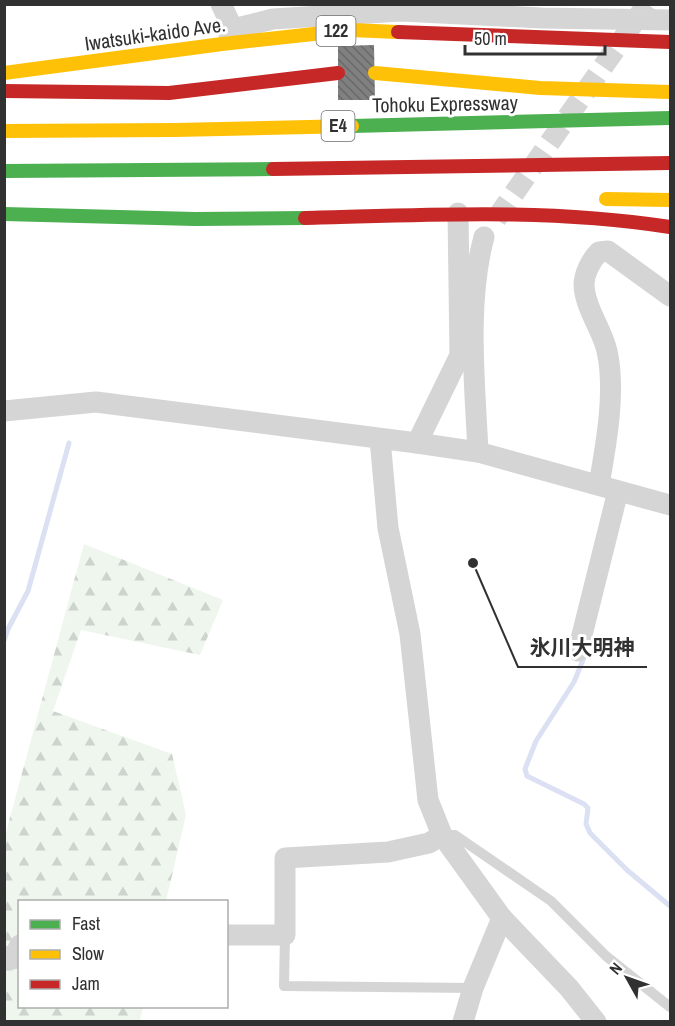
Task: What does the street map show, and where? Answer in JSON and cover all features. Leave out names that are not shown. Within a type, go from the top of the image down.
[{"type":"highway","name":"Iwatsuki-kaido Ave.","points":[[4,73],[228,36],[350,30],[670,42]]},
{"type":"highway","points":[[4,91],[169,93],[338,73]]},
{"type":"highway","points":[[375,73],[540,88],[670,92]]},
{"type":"highway","name":"Tohoku Expressway","points":[[4,132],[670,118]]},
{"type":"highway","name":"E4","points":[[4,171],[176,171],[670,163]]},
{"type":"highway","points":[[594,199],[670,200]]},
{"type":"highway","points":[[524,212],[552,201]]},
{"type":"highway","points":[[4,214],[306,218],[524,212],[623,218],[670,227]]},
{"type":"street","points":[[221,4],[228,36],[273,19],[400,8],[625,12],[670,20]]},
{"type":"street","points":[[417,443],[460,355],[458,213]]},
{"type":"street","points":[[478,452],[474,324],[479,255],[484,237]]},
{"type":"street","points":[[578,651],[608,488],[607,437],[610,392],[607,352],[584,285],[588,267],[599,252],[608,251],[670,296]]},
{"type":"street","points":[[4,411],[96,402],[417,443],[478,452],[670,505]]},
{"type":"street","points":[[380,439],[388,528],[410,634],[428,800],[442,835],[502,918],[569,988],[596,1022]]},
{"type":"street","points":[[228,935],[285,935],[285,858],[388,852],[429,843],[442,835]]},
{"type":"street","points":[[463,1022],[473,988],[502,918]]},
{"type":"street","points":[[4,956],[13,959],[18,949]]},
{"type":"lane","points":[[442,835],[455,835],[551,901],[606,956],[670,1007]]},
{"type":"lane","points":[[285,935],[285,986],[473,988]]},
{"type":"green space","points":[[84,544],[223,600],[200,655],[81,630],[53,711],[172,754],[186,815],[166,900],[18,900],[18,1008],[143,1008],[140,1021],[5,1022],[5,836]]},
{"type":"building","points":[[374,45],[375,100],[338,100],[338,46]]},
{"type":"waterway","points":[[4,641],[28,591],[69,443]]},
{"type":"waterway","points":[[585,655],[574,682],[536,741],[525,769],[527,776],[584,804],[588,808],[586,824],[590,833],[627,870],[670,906]]},
{"type":"tunnel","points":[[496,219],[647,4]]},
{"type":"traffic: fast","points":[[352,126],[670,118]]},
{"type":"traffic: fast","points":[[4,171],[273,169]]},
{"type":"traffic: fast","points":[[4,214],[195,219],[305,218]]},
{"type":"traffic: slow","points":[[4,73],[222,44],[350,30],[398,32]]},
{"type":"traffic: slow","points":[[375,73],[540,88],[670,92]]},
{"type":"traffic: slow","points":[[4,131],[352,126]]},
{"type":"traffic: slow","points":[[606,199],[670,200]]},
{"type":"traffic: jam","points":[[398,32],[670,42]]},
{"type":"traffic: jam","points":[[4,91],[169,93],[338,73]]},
{"type":"traffic: jam","points":[[273,169],[670,163]]},
{"type":"traffic: jam","points":[[305,218],[533,215],[624,221],[670,227]]},
{"type":"place","name":"氷川大明神","points":[[473,563]]}]
